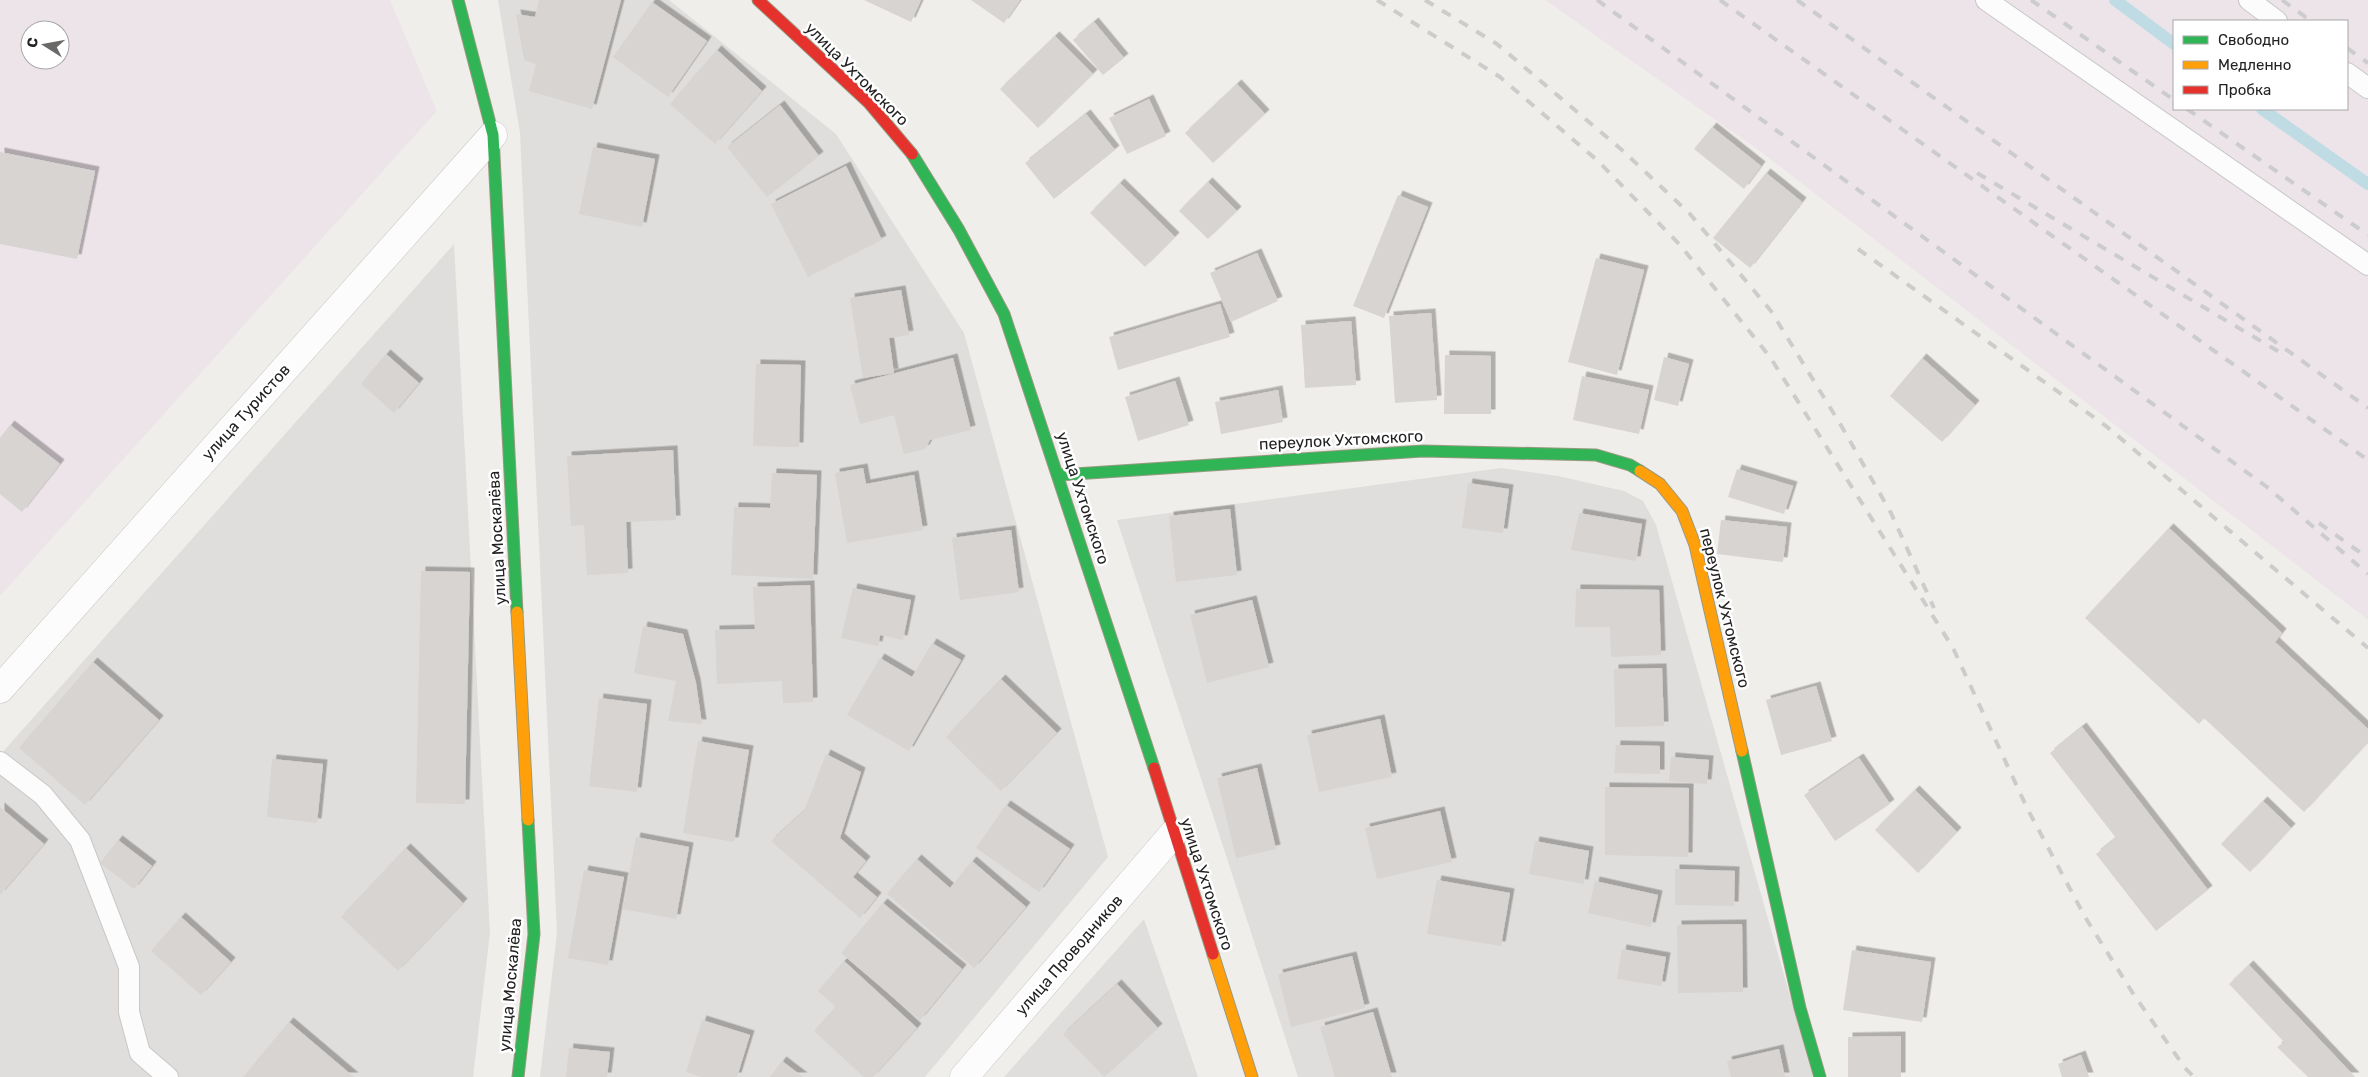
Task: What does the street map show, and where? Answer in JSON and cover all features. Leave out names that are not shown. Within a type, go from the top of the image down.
[{"type":"street","name":"улица Москалёва","points":[[458,0],[493,135],[534,934],[518,1077]]},
{"type":"street","name":"улица Ухтомского","points":[[758,0],[869,103],[918,161],[959,230],[1004,314],[1059,475],[1252,1077]]},
{"type":"street","name":"улица Туристов","points":[[0,689],[493,135]]},
{"type":"street","name":"переулок Ухтомского","points":[[1059,475],[1422,451],[1596,455],[1630,465],[1660,484],[1682,512],[1695,545],[1800,1008],[1820,1077]]},
{"type":"street","name":"улица Проводников","points":[[964,1077],[1174,833]]},
{"type":"lane","points":[[1986,0],[2368,265]]},
{"type":"lane","points":[[2249,0],[2277,20]]},
{"type":"lane","points":[[2348,74],[2368,88]]},
{"type":"lane","points":[[0,762],[43,795],[80,840],[129,967],[129,1012],[140,1053],[168,1077]]},
{"type":"shaded area","points":[[0,0],[390,0],[437,111],[0,596]]},
{"type":"shaded area","points":[[498,0],[669,0],[836,134],[964,333],[1108,857],[925,1077],[540,1077],[557,933],[520,133]]},
{"type":"shaded area","points":[[1545,0],[2368,0],[2368,620],[1761,152]]},
{"type":"shaded area","points":[[454,244],[490,933],[473,1077],[0,1077],[0,755]]},
{"type":"shaded area","points":[[1501,468],[1558,476],[1624,491],[1643,501],[1656,525],[1813,1077],[1298,1077],[1117,520]]},
{"type":"shaded area","points":[[1144,919],[1198,1077],[1004,1077]]},
{"type":"building","points":[[539,0],[621,0],[592,109],[529,91],[536,64],[524,60],[516,14],[535,17]]},
{"type":"building","points":[[864,0],[921,0],[911,22]]},
{"type":"building","points":[[971,0],[1020,0],[1004,23]]},
{"type":"building","points":[[652,2],[707,41],[668,97],[613,57]]},
{"type":"building","points":[[1094,22],[1124,58],[1103,75],[1073,40]]},
{"type":"building","points":[[1055,36],[1093,74],[1038,128],[1000,89]]},
{"type":"building","points":[[717,50],[762,91],[715,144],[670,104]]},
{"type":"building","points":[[1237,84],[1265,114],[1213,163],[1185,133]]},
{"type":"building","points":[[1149,99],[1166,136],[1127,154],[1109,118]]},
{"type":"building","points":[[780,105],[819,156],[767,197],[727,147]]},
{"type":"building","points":[[1086,114],[1115,150],[1054,199],[1025,163]]},
{"type":"building","points":[[1712,127],[1761,166],[1744,189],[1694,149]]},
{"type":"building","points":[[593,147],[655,159],[642,227],[579,214]]},
{"type":"building","points":[[0,152],[95,171],[77,259],[0,244]]},
{"type":"building","points":[[846,166],[882,240],[808,277],[771,204]]},
{"type":"building","points":[[1766,173],[1802,202],[1750,268],[1713,238]]},
{"type":"building","points":[[1208,182],[1237,211],[1208,239],[1179,211]]},
{"type":"building","points":[[1120,183],[1175,237],[1145,267],[1090,213]]},
{"type":"building","points":[[1398,195],[1428,207],[1384,318],[1353,306]]},
{"type":"building","points":[[1257,253],[1278,301],[1231,322],[1210,273]]},
{"type":"building","points":[[1596,258],[1644,270],[1617,375],[1568,362]]},
{"type":"building","points":[[901,290],[909,335],[889,338],[894,373],[863,378],[850,298]]},
{"type":"building","points":[[1220,304],[1230,337],[1118,370],[1109,337]]},
{"type":"building","points":[[1431,313],[1437,400],[1395,403],[1389,316]]},
{"type":"building","points":[[1351,321],[1356,385],[1305,388],[1301,325]]},
{"type":"building","points":[[386,354],[419,383],[394,413],[361,384]]},
{"type":"building","points":[[1445,355],[1491,356],[1491,414],[1444,414]]},
{"type":"building","points":[[1664,357],[1689,364],[1678,406],[1654,400]]},
{"type":"building","points":[[953,358],[971,430],[930,440],[925,449],[904,454],[894,415],[860,424],[850,385]]},
{"type":"building","points":[[1922,358],[1975,405],[1942,442],[1890,396]]},
{"type":"building","points":[[756,364],[801,365],[799,447],[753,446]]},
{"type":"building","points":[[1582,376],[1649,390],[1639,434],[1573,420]]},
{"type":"building","points":[[1175,381],[1189,425],[1138,441],[1125,397]]},
{"type":"building","points":[[1278,390],[1283,422],[1221,434],[1215,402]]},
{"type":"building","points":[[10,425],[60,464],[22,512],[0,494],[0,438]]},
{"type":"building","points":[[673,450],[676,520],[626,522],[628,573],[587,575],[584,525],[571,526],[567,456]]},
{"type":"building","points":[[863,468],[866,484],[914,475],[923,530],[847,543],[835,473]]},
{"type":"building","points":[[1737,469],[1793,486],[1784,514],[1728,497]]},
{"type":"building","points":[[772,473],[817,475],[813,579],[731,575],[734,507],[770,508]]},
{"type":"building","points":[[1468,483],[1509,489],[1503,533],[1462,528]]},
{"type":"building","points":[[1230,509],[1237,575],[1176,582],[1169,516]]},
{"type":"building","points":[[1579,513],[1642,524],[1636,561],[1571,550]]},
{"type":"building","points":[[1721,520],[1787,527],[1783,562],[1717,554]]},
{"type":"building","points":[[2169,528],[2282,633],[2275,642],[2368,729],[2368,742],[2304,812],[2204,718],[2199,724],[2085,618]]},
{"type":"building","points":[[1011,530],[1019,592],[960,600],[952,538]]},
{"type":"building","points":[[421,571],[470,572],[465,804],[416,803]]},
{"type":"building","points":[[810,585],[813,702],[783,703],[782,681],[717,684],[715,630],[755,629],[753,587]]},
{"type":"building","points":[[853,588],[911,600],[903,640],[880,635],[878,646],[841,638]]},
{"type":"building","points":[[1576,589],[1659,590],[1661,655],[1611,657],[1610,627],[1575,627]]},
{"type":"building","points":[[1252,600],[1269,667],[1207,683],[1190,615]]},
{"type":"building","points":[[643,626],[683,634],[696,683],[702,724],[668,721],[676,681],[634,673]]},
{"type":"building","points":[[932,643],[961,660],[909,751],[847,715],[880,658],[912,677]]},
{"type":"building","points":[[93,662],[159,720],[85,805],[19,748]]},
{"type":"building","points":[[1662,668],[1664,726],[1615,727],[1614,669]]},
{"type":"building","points":[[1001,679],[1057,733],[1001,791],[946,737]]},
{"type":"building","points":[[1816,686],[1832,741],[1781,755],[1766,700]]},
{"type":"building","points":[[599,698],[647,704],[637,792],[589,786]]},
{"type":"building","points":[[1380,719],[1392,777],[1319,792],[1307,735]]},
{"type":"building","points":[[2082,727],[2208,890],[2156,931],[2096,854],[2116,838],[2050,753]]},
{"type":"building","points":[[698,741],[749,750],[734,842],[683,833]]},
{"type":"building","points":[[1616,745],[1660,746],[1660,774],[1614,773]]},
{"type":"building","points":[[826,754],[861,772],[840,838],[866,861],[853,877],[877,897],[860,918],[771,841],[804,811]]},
{"type":"building","points":[[1671,757],[1709,760],[1707,784],[1669,781]]},
{"type":"building","points":[[1859,758],[1890,804],[1835,841],[1804,795]]},
{"type":"building","points":[[272,759],[323,764],[317,823],[267,817]]},
{"type":"building","points":[[1257,768],[1276,849],[1236,858],[1217,778]]},
{"type":"building","points":[[1605,787],[1689,788],[1688,857],[1605,855]]},
{"type":"building","points":[[1915,790],[1957,832],[1918,873],[1875,830]]},
{"type":"building","points":[[2263,801],[2291,828],[2250,872],[2221,844]]},
{"type":"building","points":[[1006,805],[1070,849],[1039,892],[976,848]]},
{"type":"building","points":[[0,807],[44,844],[0,895]]},
{"type":"building","points":[[1440,811],[1452,862],[1377,879],[1365,828]]},
{"type":"building","points":[[636,837],[689,847],[676,919],[623,909]]},
{"type":"building","points":[[118,840],[152,866],[134,889],[100,863]]},
{"type":"building","points":[[1535,841],[1589,851],[1584,884],[1529,874]]},
{"type":"building","points":[[406,848],[463,903],[398,971],[341,917]]},
{"type":"building","points":[[917,859],[950,888],[972,861],[1026,907],[974,968],[887,894]]},
{"type":"building","points":[[1675,869],[1735,871],[1734,906],[1675,905]]},
{"type":"building","points":[[584,870],[624,877],[608,965],[568,958]]},
{"type":"building","points":[[1437,880],[1510,893],[1501,946],[1427,934]]},
{"type":"building","points":[[1595,881],[1658,895],[1651,927],[1588,913]]},
{"type":"building","points":[[883,903],[962,969],[920,1020],[841,953]]},
{"type":"building","points":[[181,917],[231,962],[201,995],[151,951]]},
{"type":"building","points":[[1742,924],[1743,992],[1678,993],[1677,925]]},
{"type":"building","points":[[1622,949],[1666,957],[1661,986],[1617,979]]},
{"type":"building","points":[[1852,950],[1931,962],[1922,1022],[1843,1010]]},
{"type":"building","points":[[1352,956],[1365,1008],[1291,1027],[1278,974]]},
{"type":"building","points":[[844,961],[917,1028],[873,1077],[864,1077],[814,1031],[836,1007],[818,991]]},
{"type":"building","points":[[2249,965],[2355,1077],[2308,1077],[2277,1047],[2284,1042],[2229,984]]},
{"type":"building","points":[[1117,984],[1158,1028],[1104,1077],[1063,1034]]},
{"type":"building","points":[[1373,1012],[1392,1077],[1335,1077],[1320,1027]]},
{"type":"building","points":[[702,1020],[750,1035],[737,1077],[702,1077],[686,1072]]},
{"type":"building","points":[[289,1022],[354,1077],[243,1077]]},
{"type":"building","points":[[1901,1036],[1901,1077],[1848,1077],[1848,1037]]},
{"type":"building","points":[[569,1048],[610,1052],[607,1077],[566,1077]]},
{"type":"building","points":[[1779,1049],[1785,1077],[1731,1077],[1727,1061]]},
{"type":"building","points":[[2081,1055],[2089,1077],[2062,1077],[2058,1064]]},
{"type":"building","points":[[782,1061],[803,1077],[770,1077]]},
{"type":"waterway","points":[[2115,0],[2173,43]]},
{"type":"waterway","points":[[2263,110],[2368,184]]},
{"type":"railway","points":[[1377,0],[1500,77],[1598,161],[1680,245],[1770,357],[1953,648],[2027,808],[2085,917],[2134,995],[2185,1068],[2194,1077]]},
{"type":"railway","points":[[1425,0],[1497,44],[1622,150],[1690,214],[1771,311],[1842,427],[1891,513],[1934,608]]},
{"type":"railway","points":[[1597,0],[2267,487],[2368,574]]},
{"type":"railway","points":[[1720,0],[2368,460]]},
{"type":"railway","points":[[1797,0],[2368,408]]},
{"type":"railway","points":[[2031,0],[2173,99]]},
{"type":"railway","points":[[2282,0],[2310,20]]},
{"type":"railway","points":[[2348,49],[2368,63]]},
{"type":"railway","points":[[2188,110],[2368,235]]},
{"type":"railway","points":[[1977,173],[2281,353]]},
{"type":"railway","points":[[1858,249],[2106,426],[2368,648]]},
{"type":"railway","points":[[2319,523],[2368,558]]},
{"type":"traffic: fast","points":[[458,0],[493,135],[517,612]]},
{"type":"traffic: fast","points":[[912,154],[959,230],[1004,314],[1154,768]]},
{"type":"traffic: fast","points":[[1059,475],[1423,451],[1596,455],[1630,465],[1640,471]]},
{"type":"traffic: fast","points":[[1742,751],[1800,1008],[1820,1077]]},
{"type":"traffic: fast","points":[[518,1077],[534,934],[528,820]]},
{"type":"traffic: slow","points":[[1640,471],[1660,484],[1682,511],[1695,545],[1742,751]]},
{"type":"traffic: slow","points":[[517,612],[528,820]]},
{"type":"traffic: slow","points":[[1213,954],[1252,1077]]},
{"type":"traffic: jam","points":[[758,0],[869,103],[912,154]]},
{"type":"traffic: jam","points":[[1154,768],[1213,954]]}]
